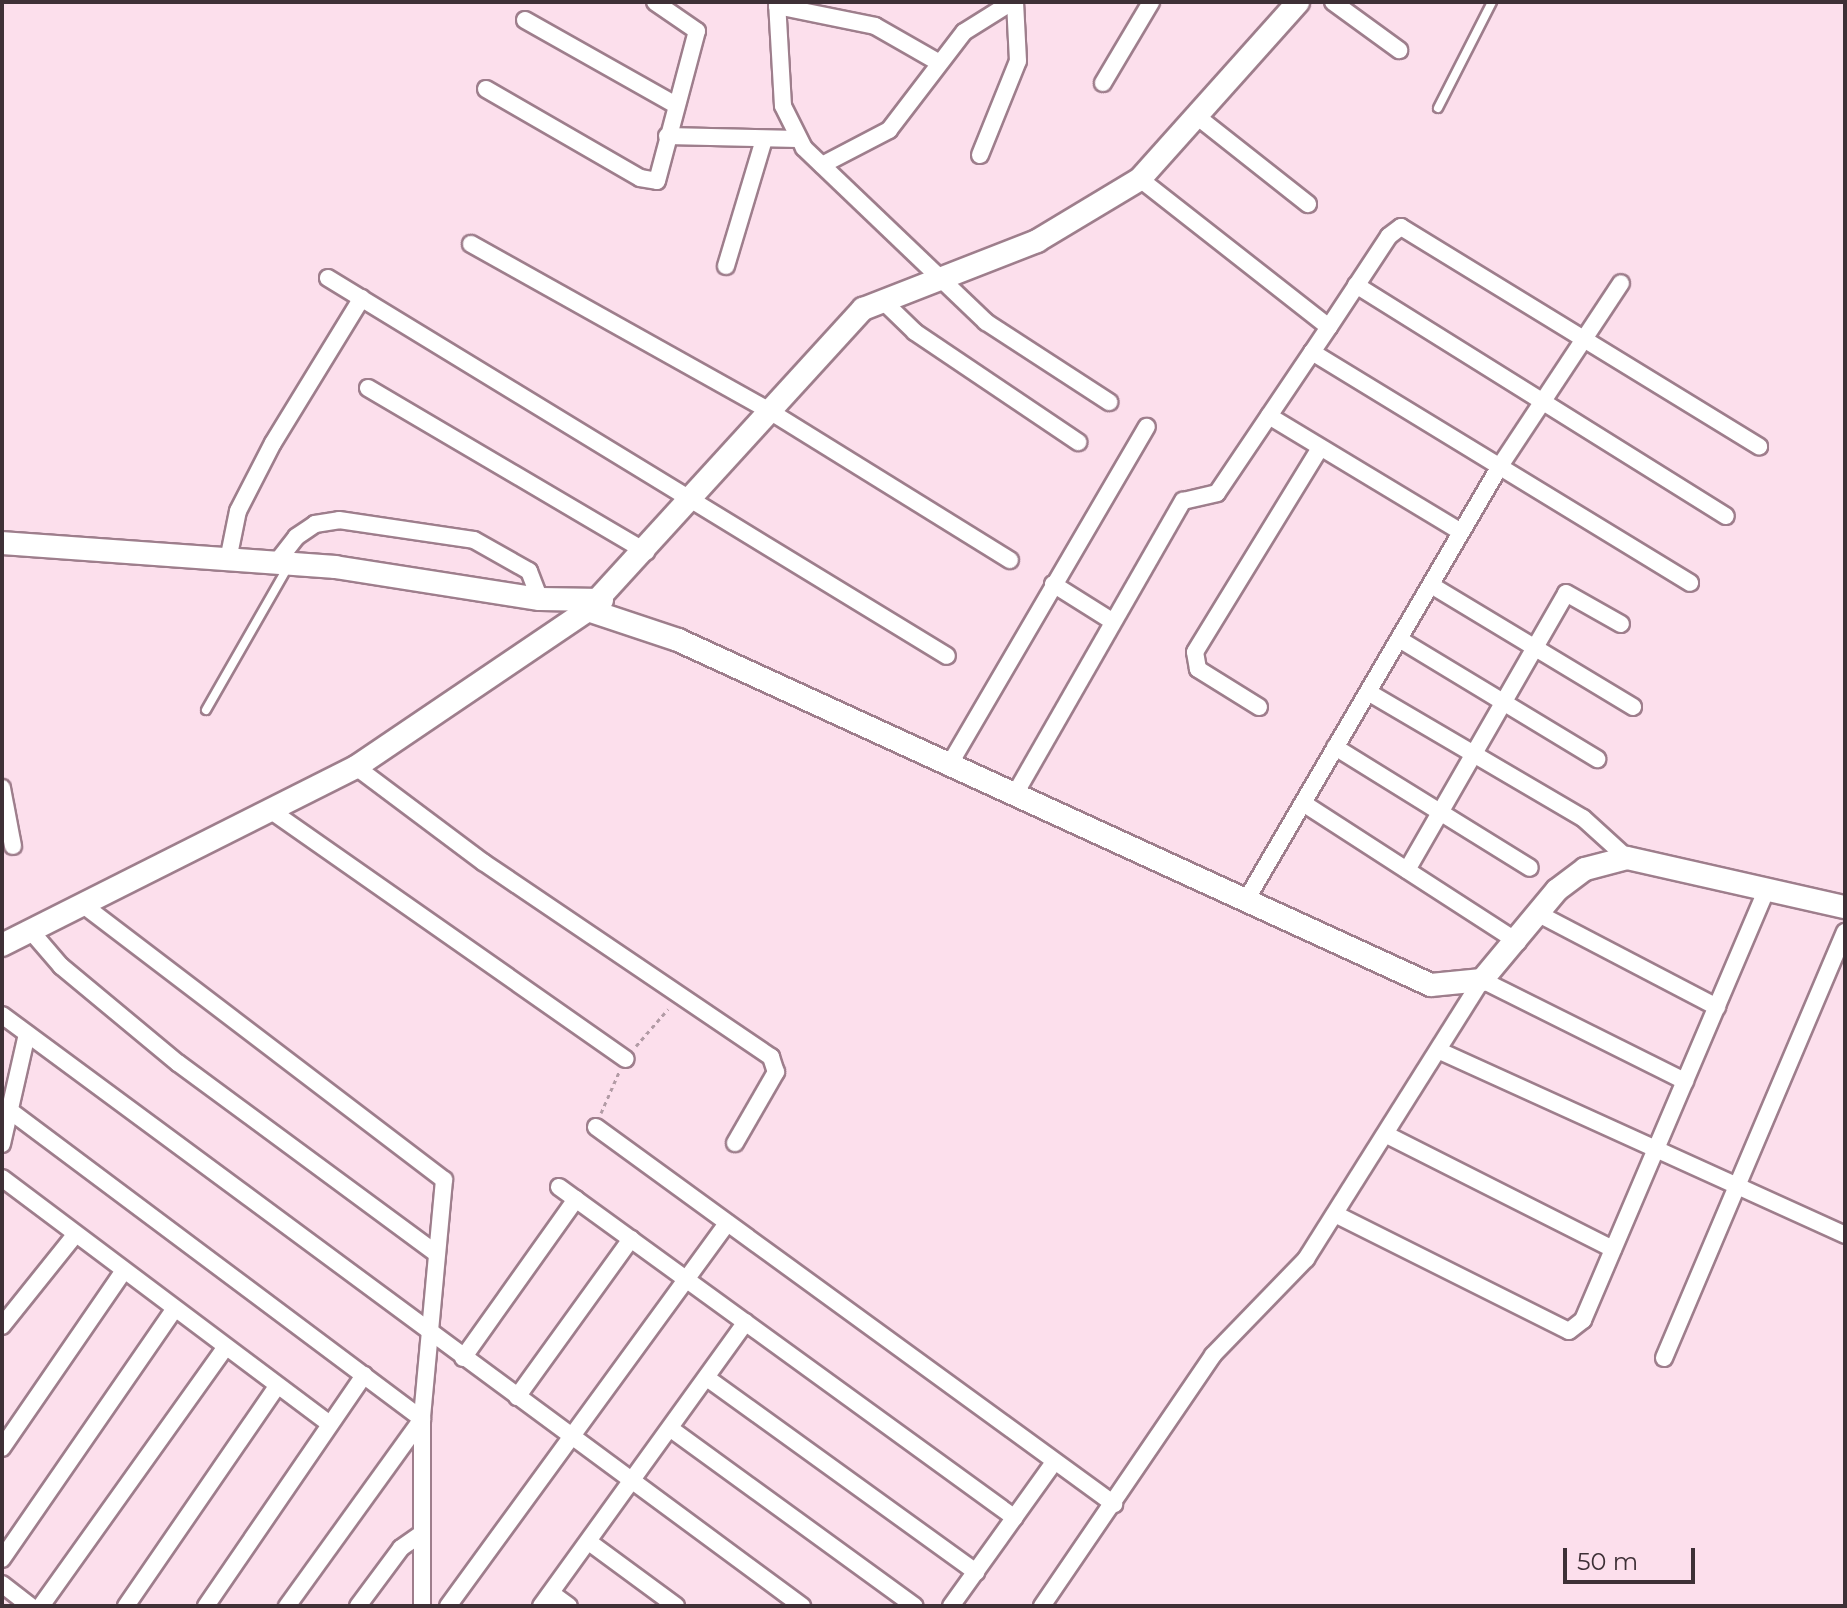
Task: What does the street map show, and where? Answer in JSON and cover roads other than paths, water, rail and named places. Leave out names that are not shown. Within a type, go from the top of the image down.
[{"type":"main road","points":[[2,945],[356,767],[595,605],[863,309],[938,276],[1037,241],[1140,179],[1199,118],[1298,2]]},
{"type":"main road","points":[[2,543],[283,563],[595,605],[678,640],[948,767],[1015,794],[1431,985],[1482,980],[1518,942],[1557,890],[1585,869],[1627,858],[1845,907]]},
{"type":"street","points":[[486,89],[647,181],[660,177],[674,104],[697,31],[655,2]]},
{"type":"street","points":[[822,165],[889,130],[936,61],[964,32],[1014,2],[1018,61],[980,155]]},
{"type":"street","points":[[1103,83],[1151,2]]},
{"type":"street","points":[[1333,2],[1399,50]]},
{"type":"street","points":[[936,61],[875,26],[777,4],[783,106],[798,139],[938,276],[1008,338],[1109,402]]},
{"type":"street","points":[[525,20],[674,104]]},
{"type":"street","points":[[1199,118],[1308,204]]},
{"type":"street","points":[[667,136],[763,143],[798,139]]},
{"type":"street","points":[[726,266],[763,143]]},
{"type":"street","points":[[1140,179],[1329,327]]},
{"type":"street","points":[[1015,794],[1183,501],[1217,493],[1356,285],[1401,227],[1759,446]]},
{"type":"street","points":[[471,244],[771,412],[1010,560]]},
{"type":"street","points":[[328,278],[947,656]]},
{"type":"street","points":[[1245,902],[1500,466],[1621,283]]},
{"type":"street","points":[[1356,285],[1726,516]]},
{"type":"street","points":[[228,560],[238,511],[266,456],[362,298]]},
{"type":"street","points":[[882,300],[915,332],[1078,442]]},
{"type":"street","points":[[1312,352],[1690,583]]},
{"type":"street","points":[[368,388],[646,552]]},
{"type":"street","points":[[1269,416],[1461,532]]},
{"type":"street","points":[[948,767],[1147,427]]},
{"type":"street","points":[[1259,707],[1198,669],[1195,652],[1320,448]]},
{"type":"street","points":[[283,563],[315,524],[339,520],[486,545],[529,571],[540,599]]},
{"type":"street","points":[[1053,584],[1112,621]]},
{"type":"street","points":[[1431,585],[1633,707]]},
{"type":"street","points":[[1407,870],[1476,755],[1566,593],[1621,624]]},
{"type":"street","points":[[1399,639],[1597,759]]},
{"type":"street","points":[[1368,692],[1583,818],[1627,858]]},
{"type":"street","points":[[1335,747],[1530,868]]},
{"type":"street","points":[[356,767],[509,880],[771,1057],[776,1072],[735,1143]]},
{"type":"street","points":[[2,788],[13,846]]},
{"type":"street","points":[[1303,803],[1518,942]]},
{"type":"street","points":[[270,810],[626,1059]]},
{"type":"street","points":[[1337,1215],[1569,1331],[1583,1320],[1767,888]]},
{"type":"street","points":[[82,904],[439,1172],[445,1193],[434,1252],[422,1419],[422,1606]]},
{"type":"street","points":[[1539,914],[1717,1007]]},
{"type":"street","points":[[30,930],[61,966],[178,1063],[434,1252]]},
{"type":"street","points":[[1664,1358],[1845,932]]},
{"type":"street","points":[[1042,1606],[1213,1355],[1285,1286],[1337,1215],[1442,1052],[1482,980],[1685,1081]]},
{"type":"street","points":[[2,1016],[802,1606]]},
{"type":"street","points":[[2,1144],[27,1034]]},
{"type":"street","points":[[1442,1052],[1845,1235]]},
{"type":"street","points":[[9,1110],[422,1419]]},
{"type":"street","points":[[596,1127],[1114,1504]]},
{"type":"street","points":[[1389,1136],[1613,1249]]},
{"type":"street","points":[[2,1178],[123,1272],[330,1424]]},
{"type":"street","points":[[559,1187],[1015,1518]]},
{"type":"street","points":[[463,1358],[576,1199]]},
{"type":"street","points":[[448,1606],[573,1439],[727,1223]]},
{"type":"street","points":[[2,1326],[75,1235]]},
{"type":"street","points":[[517,1397],[631,1239]]},
{"type":"street","points":[[2,1448],[123,1272]]},
{"type":"street","points":[[2,1559],[174,1310]]},
{"type":"street","points":[[569,1606],[546,1599],[746,1322]]},
{"type":"street","points":[[41,1606],[225,1348]]},
{"type":"street","points":[[206,1606],[364,1375]]},
{"type":"street","points":[[707,1378],[976,1572]]},
{"type":"street","points":[[126,1606],[277,1386]]},
{"type":"street","points":[[287,1606],[422,1419]]},
{"type":"street","points":[[671,1429],[915,1606]]},
{"type":"street","points":[[951,1606],[1054,1462]]},
{"type":"street","points":[[358,1606],[401,1548],[421,1534]]},
{"type":"street","points":[[589,1542],[676,1606]]},
{"type":"street","points":[[2,1584],[30,1606]]},
{"type":"lane","points":[[1438,108],[1492,2]]},
{"type":"lane","points":[[206,710],[283,563]]}]
